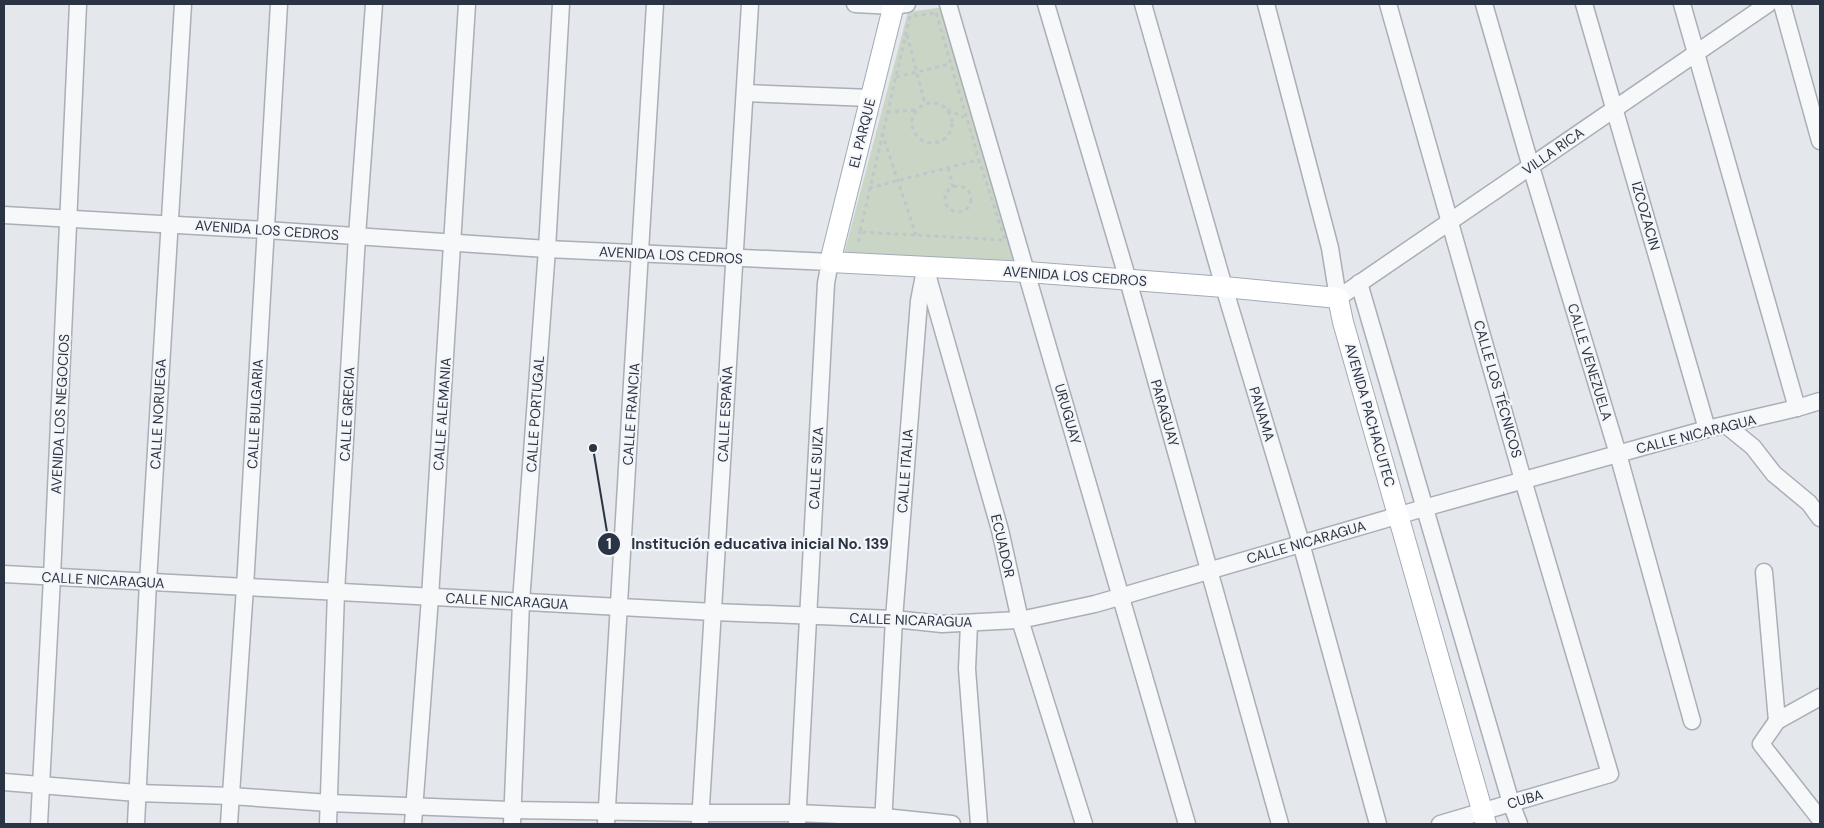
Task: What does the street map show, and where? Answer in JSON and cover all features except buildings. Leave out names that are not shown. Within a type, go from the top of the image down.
[{"type":"main road","name":"EL PARQUE","points":[[830,262],[875,107],[898,4]]},
{"type":"main road","name":"AVENIDA LOS CEDROS","points":[[830,262],[1027,272],[1338,298]]},
{"type":"main road","name":"AVENIDA PACHACUTEC","points":[[1338,298],[1343,322],[1484,818]]},
{"type":"street","name":"AVENIDA LOS NEGOCIOS","points":[[39,824],[78,4]]},
{"type":"street","name":"CALLE NORUEGA","points":[[136,824],[148,582],[184,4]]},
{"type":"street","name":"CALLE BULGARIA","points":[[229,824],[245,587],[279,4]]},
{"type":"street","name":"CALLE GRECIA","points":[[328,824],[336,592],[357,236],[374,4]]},
{"type":"street","name":"CALLE ALEMANIA","points":[[413,824],[430,597],[467,4]]},
{"type":"street","name":"CALLE PORTUGAL","points":[[512,817],[521,602],[547,249],[560,4]]},
{"type":"street","name":"CALLE FRANCIA","points":[[607,818],[618,607],[642,254],[655,4]]},
{"type":"street","name":"CALLE ESPAÑA","points":[[700,819],[750,4]]},
{"type":"street","points":[[855,4],[898,4]]},
{"type":"street","name":"URUGUAY","points":[[948,4],[1187,824]]},
{"type":"street","name":"PARAGUAY","points":[[1046,4],[1128,280],[1280,824]]},
{"type":"street","name":"PANAMA","points":[[1143,4],[1224,287],[1301,543],[1378,824]]},
{"type":"street","name":"AVENIDA PACHACUTEC","points":[[1266,4],[1330,248],[1338,298]]},
{"type":"street","name":"CALLE LOS TÉCNICOS","points":[[1388,4],[1610,774]]},
{"type":"street","name":"CALLE VENEZUELA","points":[[1484,4],[1618,454],[1692,721]]},
{"type":"street","name":"IZCOZACIN","points":[[1584,4],[1707,429]]},
{"type":"street","points":[[1682,4],[1797,408]]},
{"type":"street","name":"VILLA RICA","points":[[1338,298],[1768,4]]},
{"type":"street","points":[[1782,4],[1820,141]]},
{"type":"street","points":[[745,93],[875,107]]},
{"type":"street","name":"AVENIDA LOS CEDROS","points":[[4,215],[547,249],[830,262]]},
{"type":"street","name":"CALLE SUIZA","points":[[797,818],[826,283],[830,262]]},
{"type":"street","name":"CALLE ITALIA","points":[[883,821],[894,619],[919,301],[925,267]]},
{"type":"street","name":"ECUADOR","points":[[925,267],[1000,530],[1020,620],[1084,824]]},
{"type":"street","name":"AVENIDA PACHACUTEC","points":[[1360,284],[1511,804],[1519,824]]},
{"type":"street","name":"CALLE NICARAGUA","points":[[4,574],[714,612],[894,619],[942,624],[1020,620],[1095,604],[1524,480],[1707,429],[1820,401]]},
{"type":"street","points":[[1726,425],[1753,447],[1774,474],[1809,503],[1820,518]]},
{"type":"street","points":[[1764,572],[1777,721]]},
{"type":"street","points":[[969,624],[968,668],[980,824]]},
{"type":"street","points":[[1820,699],[1777,721],[1761,744],[1820,819]]},
{"type":"street","name":"CUBA","points":[[1440,824],[1484,818],[1511,804],[1610,774]]},
{"type":"street","points":[[4,782],[137,793],[231,796],[329,804],[414,806],[512,817],[797,818],[952,824]]},
{"type":"path","points":[[882,132],[860,232],[1005,240],[979,160],[936,13],[910,16],[895,77],[875,107],[916,235]]},
{"type":"path","points":[[906,32],[925,104]]},
{"type":"path","points":[[895,77],[951,64]]},
{"type":"path","points":[[925,104],[936,104],[947,109],[951,116],[950,130],[940,141],[933,143],[925,141],[914,132],[913,117],[916,110],[925,104]]},
{"type":"path","points":[[875,107],[916,110]]},
{"type":"path","points":[[870,188],[979,160]]},
{"type":"path","points":[[948,168],[953,187]]},
{"type":"path","points":[[953,187],[962,187],[970,193],[971,202],[964,210],[954,211],[947,205],[946,195],[953,187]]},
{"type":"green space","points":[[944,7],[1018,266],[844,254],[908,12]]},
{"type":"place","name":"Institución educativa inicial No. 139","points":[[593,448]]}]
